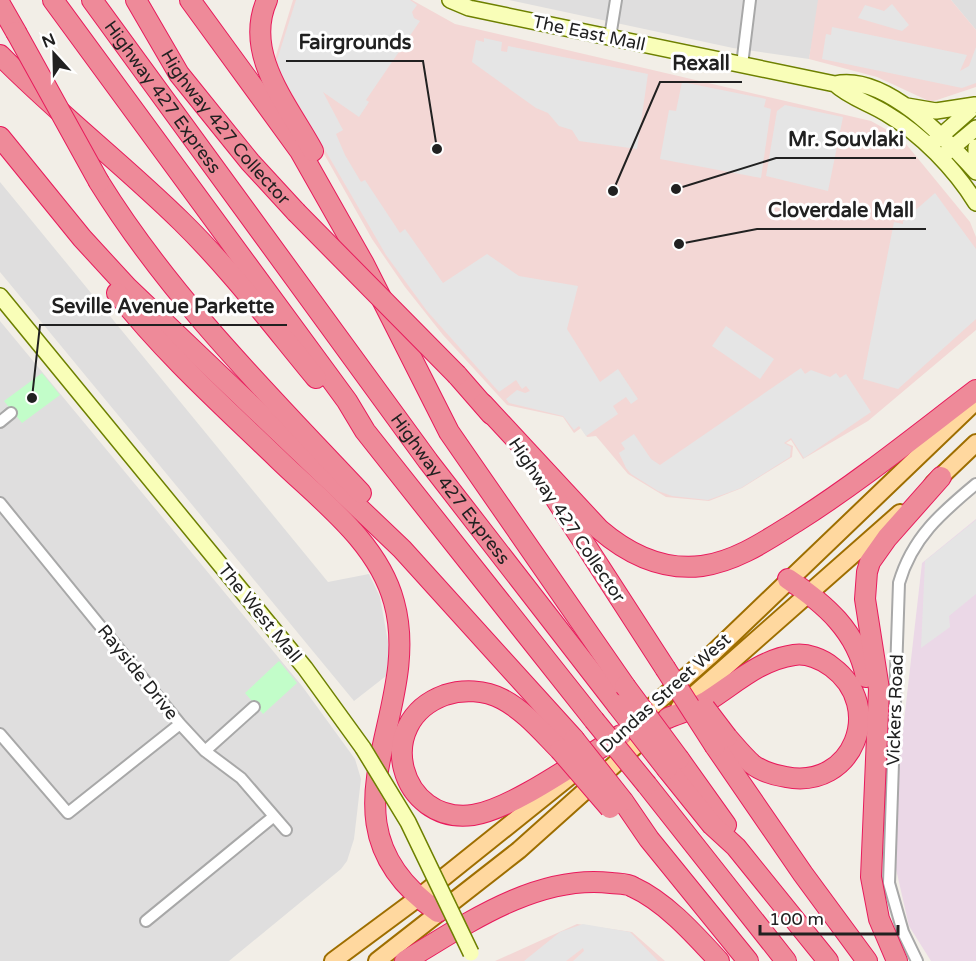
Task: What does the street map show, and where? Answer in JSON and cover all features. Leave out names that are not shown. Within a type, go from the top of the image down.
[{"type":"highway","name":"Highway 427 Express","points":[[53,0],[341,392],[364,431],[786,961]]},
{"type":"highway","name":"Highway 427 Express","points":[[92,0],[428,461],[617,705],[673,764],[712,825],[736,846],[828,961]]},
{"type":"highway","points":[[122,0],[178,74]]},
{"type":"highway","name":"Highway 427 Collector","points":[[136,0],[178,74],[250,162],[296,212],[458,375],[534,465],[646,636],[721,742],[803,874],[867,961]]},
{"type":"highway","points":[[190,0],[300,151],[364,264],[449,432],[626,686],[673,764]]},
{"type":"highway","points":[[267,0],[260,18],[259,32],[268,70],[356,230],[364,264]]},
{"type":"highway","points":[[0,4],[99,182],[141,247],[217,339],[415,551],[535,686],[557,718],[567,745]]},
{"type":"highway","points":[[0,55],[37,93],[182,222],[241,287],[338,405],[364,431]]},
{"type":"highway","points":[[0,137],[82,238],[189,349],[402,549],[557,718]]},
{"type":"highway","points":[[82,238],[100,271],[165,350],[352,532],[376,560],[394,599],[401,636],[395,681],[378,768],[374,821],[391,865],[418,898],[438,912]]},
{"type":"highway","points":[[483,404],[616,544],[638,556],[668,565],[687,567],[714,564],[745,552],[774,536],[866,474],[976,390]]},
{"type":"highway","points":[[897,961],[879,919],[872,877],[879,689],[865,598],[867,572],[870,562],[887,538],[941,477]]},
{"type":"highway","points":[[788,579],[809,593],[840,621],[862,656],[877,729]]},
{"type":"highway","points":[[668,718],[704,703],[764,664],[796,655],[810,656],[827,664],[844,676],[851,685],[860,714],[859,731],[848,755],[828,774],[800,780],[772,775],[721,742]]},
{"type":"highway","points":[[621,735],[509,802],[473,815],[439,811],[418,798],[408,780],[400,755],[403,732],[418,709],[458,691],[479,692],[502,699],[567,745],[617,804],[650,839],[748,961]]},
{"type":"highway","points":[[405,961],[512,901],[553,886],[588,880],[631,885],[656,900],[719,961]]},
{"type":"main road","name":"The East Mall","points":[[456,1],[610,37],[835,84],[851,81],[904,105],[941,136],[976,172]]},
{"type":"main road","name":"The East Mall","points":[[835,84],[846,95],[891,116],[940,159],[976,203]]},
{"type":"main road","points":[[904,105],[936,111],[975,105]]},
{"type":"main road","points":[[928,148],[975,105]]},
{"type":"main road","points":[[940,159],[976,128]]},
{"type":"main road","points":[[976,147],[976,154]]},
{"type":"main road","name":"The West Mall","points":[[0,296],[305,668],[363,748],[408,822],[473,957]]},
{"type":"main road","name":"Dundas Street West","points":[[333,961],[418,898],[621,735],[711,655],[976,401]]},
{"type":"main road","name":"Dundas Street West","points":[[376,961],[519,850],[941,477],[976,443]]},
{"type":"street","points":[[610,37],[616,0]]},
{"type":"street","points":[[742,65],[750,0]]},
{"type":"street","points":[[0,422],[11,413]]},
{"type":"street","name":"Vickers Road","points":[[917,961],[903,932],[889,883],[899,583],[905,564],[924,531],[976,484]]},
{"type":"street","name":"Rayside Drive","points":[[0,503],[180,724],[206,751],[241,778],[286,830]]},
{"type":"street","points":[[206,751],[254,707]]},
{"type":"street","points":[[0,734],[68,813],[180,724]]},
{"type":"street","points":[[146,921],[273,817]]},
{"type":"shaded area","points":[[293,0],[412,0],[455,24],[871,121],[898,136],[906,144],[970,222],[976,237],[976,330],[868,421],[803,459],[791,440],[786,443],[793,446],[792,457],[742,488],[709,501],[666,497],[628,474],[596,436],[587,437],[581,428],[574,433],[563,417],[507,405],[443,335],[405,287],[372,239],[288,90],[275,59]]},
{"type":"shaded area","points":[[296,0],[410,0],[417,5],[412,12],[414,18],[420,21],[366,100],[369,102],[359,117],[323,92],[343,130],[336,134],[345,155],[361,182],[365,180],[400,233],[405,229],[443,283],[487,254],[519,276],[578,286],[567,329],[600,382],[618,369],[638,399],[631,404],[626,397],[613,406],[618,414],[586,436],[579,426],[574,430],[563,416],[509,403],[506,399],[517,390],[525,393],[530,391],[526,386],[522,389],[516,380],[499,392],[427,311],[386,255],[281,74],[277,60]]},
{"type":"shaded area","points":[[509,0],[820,0],[809,59],[733,48]]},
{"type":"shaded area","points":[[818,0],[951,0],[976,30],[976,87],[931,102],[877,77],[809,59]]},
{"type":"shaded area","points":[[951,0],[976,0],[976,30]]},
{"type":"shaded area","points":[[892,4],[909,25],[902,31],[858,18],[865,5],[884,11]]},
{"type":"shaded area","points":[[832,27],[967,55],[960,71],[969,66],[976,47],[976,83],[962,88],[822,59],[826,34],[831,35]]},
{"type":"shaded area","points":[[484,38],[502,42],[501,51],[507,52],[508,46],[648,74],[637,149],[579,141],[572,130],[559,126],[548,113],[536,108],[472,62],[476,40],[484,42]]},
{"type":"shaded area","points":[[682,82],[766,99],[764,107],[771,109],[761,178],[660,159],[669,110],[676,111]]},
{"type":"shaded area","points":[[785,105],[843,117],[828,191],[766,176],[777,111]]},
{"type":"shaded area","points":[[0,182],[328,582],[369,574],[380,597],[390,653],[386,676],[354,701],[0,272]]},
{"type":"shaded area","points":[[935,193],[976,249],[976,319],[898,389],[863,379],[894,222],[903,224],[903,221]]},
{"type":"shaded area","points":[[0,321],[302,686],[355,759],[361,779],[354,839],[347,861],[341,869],[229,961],[0,961]]},
{"type":"shaded area","points":[[726,326],[774,359],[760,379],[712,346]]},
{"type":"shaded area","points":[[801,368],[805,374],[811,370],[830,377],[836,373],[840,378],[846,374],[871,412],[804,458],[791,438],[784,443],[791,447],[790,457],[741,488],[708,500],[672,496],[658,491],[631,474],[626,468],[619,453],[625,449],[621,443],[634,434],[651,459],[660,465]]},
{"type":"shaded area","points":[[976,519],[976,961],[931,961],[909,926],[896,869],[898,774],[922,563]]},
{"type":"shaded area","points":[[976,520],[976,594],[949,616],[950,627],[921,648],[925,561]]},
{"type":"shaded area","points":[[577,924],[632,932],[665,961],[495,961]]},
{"type":"shaded area","points":[[583,924],[630,932],[658,961],[573,961],[584,951],[583,948],[566,961],[524,961],[560,932]]},
{"type":"green space","points":[[42,373],[60,395],[22,423],[4,401]]},
{"type":"green space","points":[[279,661],[297,683],[263,714],[245,693]]},
{"type":"place","name":"Fairgrounds","points":[[437,149]]},
{"type":"place","name":"Mr. Souvlaki","points":[[676,189]]},
{"type":"place","name":"Rexall","points":[[613,191]]},
{"type":"place","name":"Cloverdale Mall","points":[[679,244]]},
{"type":"place","name":"Seville Avenue Parkette","points":[[32,398]]}]
